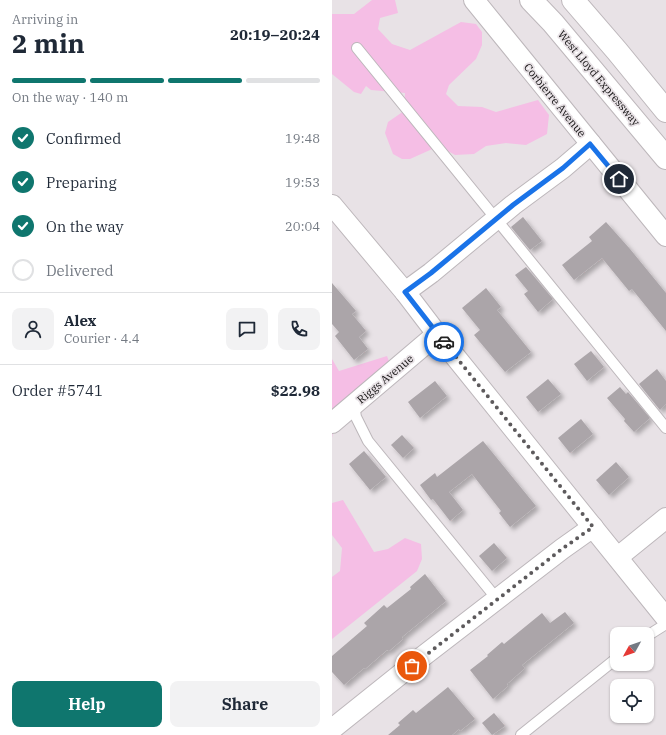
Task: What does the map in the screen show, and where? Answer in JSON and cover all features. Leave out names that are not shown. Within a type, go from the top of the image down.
[{"type":"highway","name":"West Lloyd Expressway","points":[[531,0],[553,23],[666,158]]},
{"type":"highway","points":[[573,0],[666,111]]},
{"type":"street","name":"Corbierre Avenue","points":[[474,0],[666,236]]},
{"type":"street","points":[[405,292],[431,273],[513,205],[563,168],[590,144]]},
{"type":"street","points":[[332,205],[405,292],[437,334],[666,618]]},
{"type":"street","name":"Riggs Avenue","points":[[332,423],[437,334]]},
{"type":"street","points":[[618,557],[666,518]]},
{"type":"street","points":[[332,729],[422,657],[593,527]]},
{"type":"lane","points":[[357,48],[666,428]]},
{"type":"lane","points":[[354,405],[356,417],[368,441],[497,599]]},
{"type":"lane","points":[[654,632],[666,624]]},
{"type":"lane","points":[[521,735],[610,664]]},
{"type":"shaded area","points":[[372,0],[395,0],[398,13],[380,18],[378,29],[392,44],[410,50],[461,22],[476,24],[482,32],[482,45],[476,59],[449,85],[446,94],[458,106],[482,107],[496,112],[538,100],[549,115],[547,134],[526,145],[506,143],[486,146],[474,154],[455,155],[439,146],[410,159],[402,159],[393,154],[385,133],[388,122],[404,111],[405,93],[371,90],[366,86],[361,94],[354,92],[332,74],[332,14],[354,14]]},
{"type":"shaded area","points":[[387,356],[391,367],[338,404],[332,438],[332,359],[339,371]]},
{"type":"shaded area","points":[[343,500],[374,552],[388,549],[405,538],[421,544],[422,559],[417,571],[332,639],[332,577],[340,571],[342,548],[332,535],[332,503]]},
{"type":"building","points":[[523,217],[542,241],[530,250],[511,227]]},
{"type":"building","points":[[606,222],[666,293],[666,331],[632,289],[629,291],[602,258],[574,280],[562,265],[592,241],[589,237]]},
{"type":"building","points":[[526,267],[553,299],[538,312],[524,294],[528,291],[515,275]]},
{"type":"building","points":[[332,283],[356,311],[352,314],[366,331],[359,337],[368,349],[354,360],[335,336],[339,332],[332,324]]},
{"type":"building","points":[[486,288],[501,307],[497,310],[531,352],[505,372],[474,335],[480,330],[462,308]]},
{"type":"building","points":[[591,351],[604,367],[587,381],[574,364]]},
{"type":"building","points":[[657,369],[666,381],[666,404],[660,410],[639,384]]},
{"type":"building","points":[[548,379],[561,394],[538,412],[526,397]]},
{"type":"building","points":[[435,381],[447,396],[420,418],[408,402]]},
{"type":"building","points":[[620,387],[626,394],[628,392],[650,418],[634,432],[607,398]]},
{"type":"building","points":[[581,419],[593,434],[570,453],[558,438]]},
{"type":"building","points":[[402,435],[414,448],[403,458],[391,445]]},
{"type":"building","points":[[483,441],[536,506],[510,527],[499,513],[501,511],[472,474],[449,492],[463,510],[450,521],[420,485],[435,473],[437,477]]},
{"type":"building","points":[[364,451],[386,477],[370,490],[349,464]]},
{"type":"building","points":[[616,462],[629,477],[609,495],[596,480]]},
{"type":"building","points":[[494,543],[507,558],[492,571],[479,556]]},
{"type":"building","points":[[425,574],[446,601],[402,637],[403,639],[389,651],[387,650],[344,685],[332,672],[332,656],[367,626],[364,623],[384,605],[387,608],[411,589],[410,587]]},
{"type":"building","points":[[565,612],[574,623],[522,665],[525,668],[493,699],[470,670],[488,656],[487,655],[502,642],[504,644],[542,613],[550,623]]},
{"type":"building","points":[[448,687],[475,719],[460,731],[459,729],[452,735],[388,735],[400,725],[398,723],[413,710],[416,713]]},
{"type":"building","points":[[494,713],[505,726],[492,735],[482,723]]},
{"type":"way so far","points":[[412,666],[562,549],[593,527],[444,342]]},
{"type":"route","points":[[444,342],[405,292],[431,273],[513,205],[563,168],[590,144],[619,179]]}]
